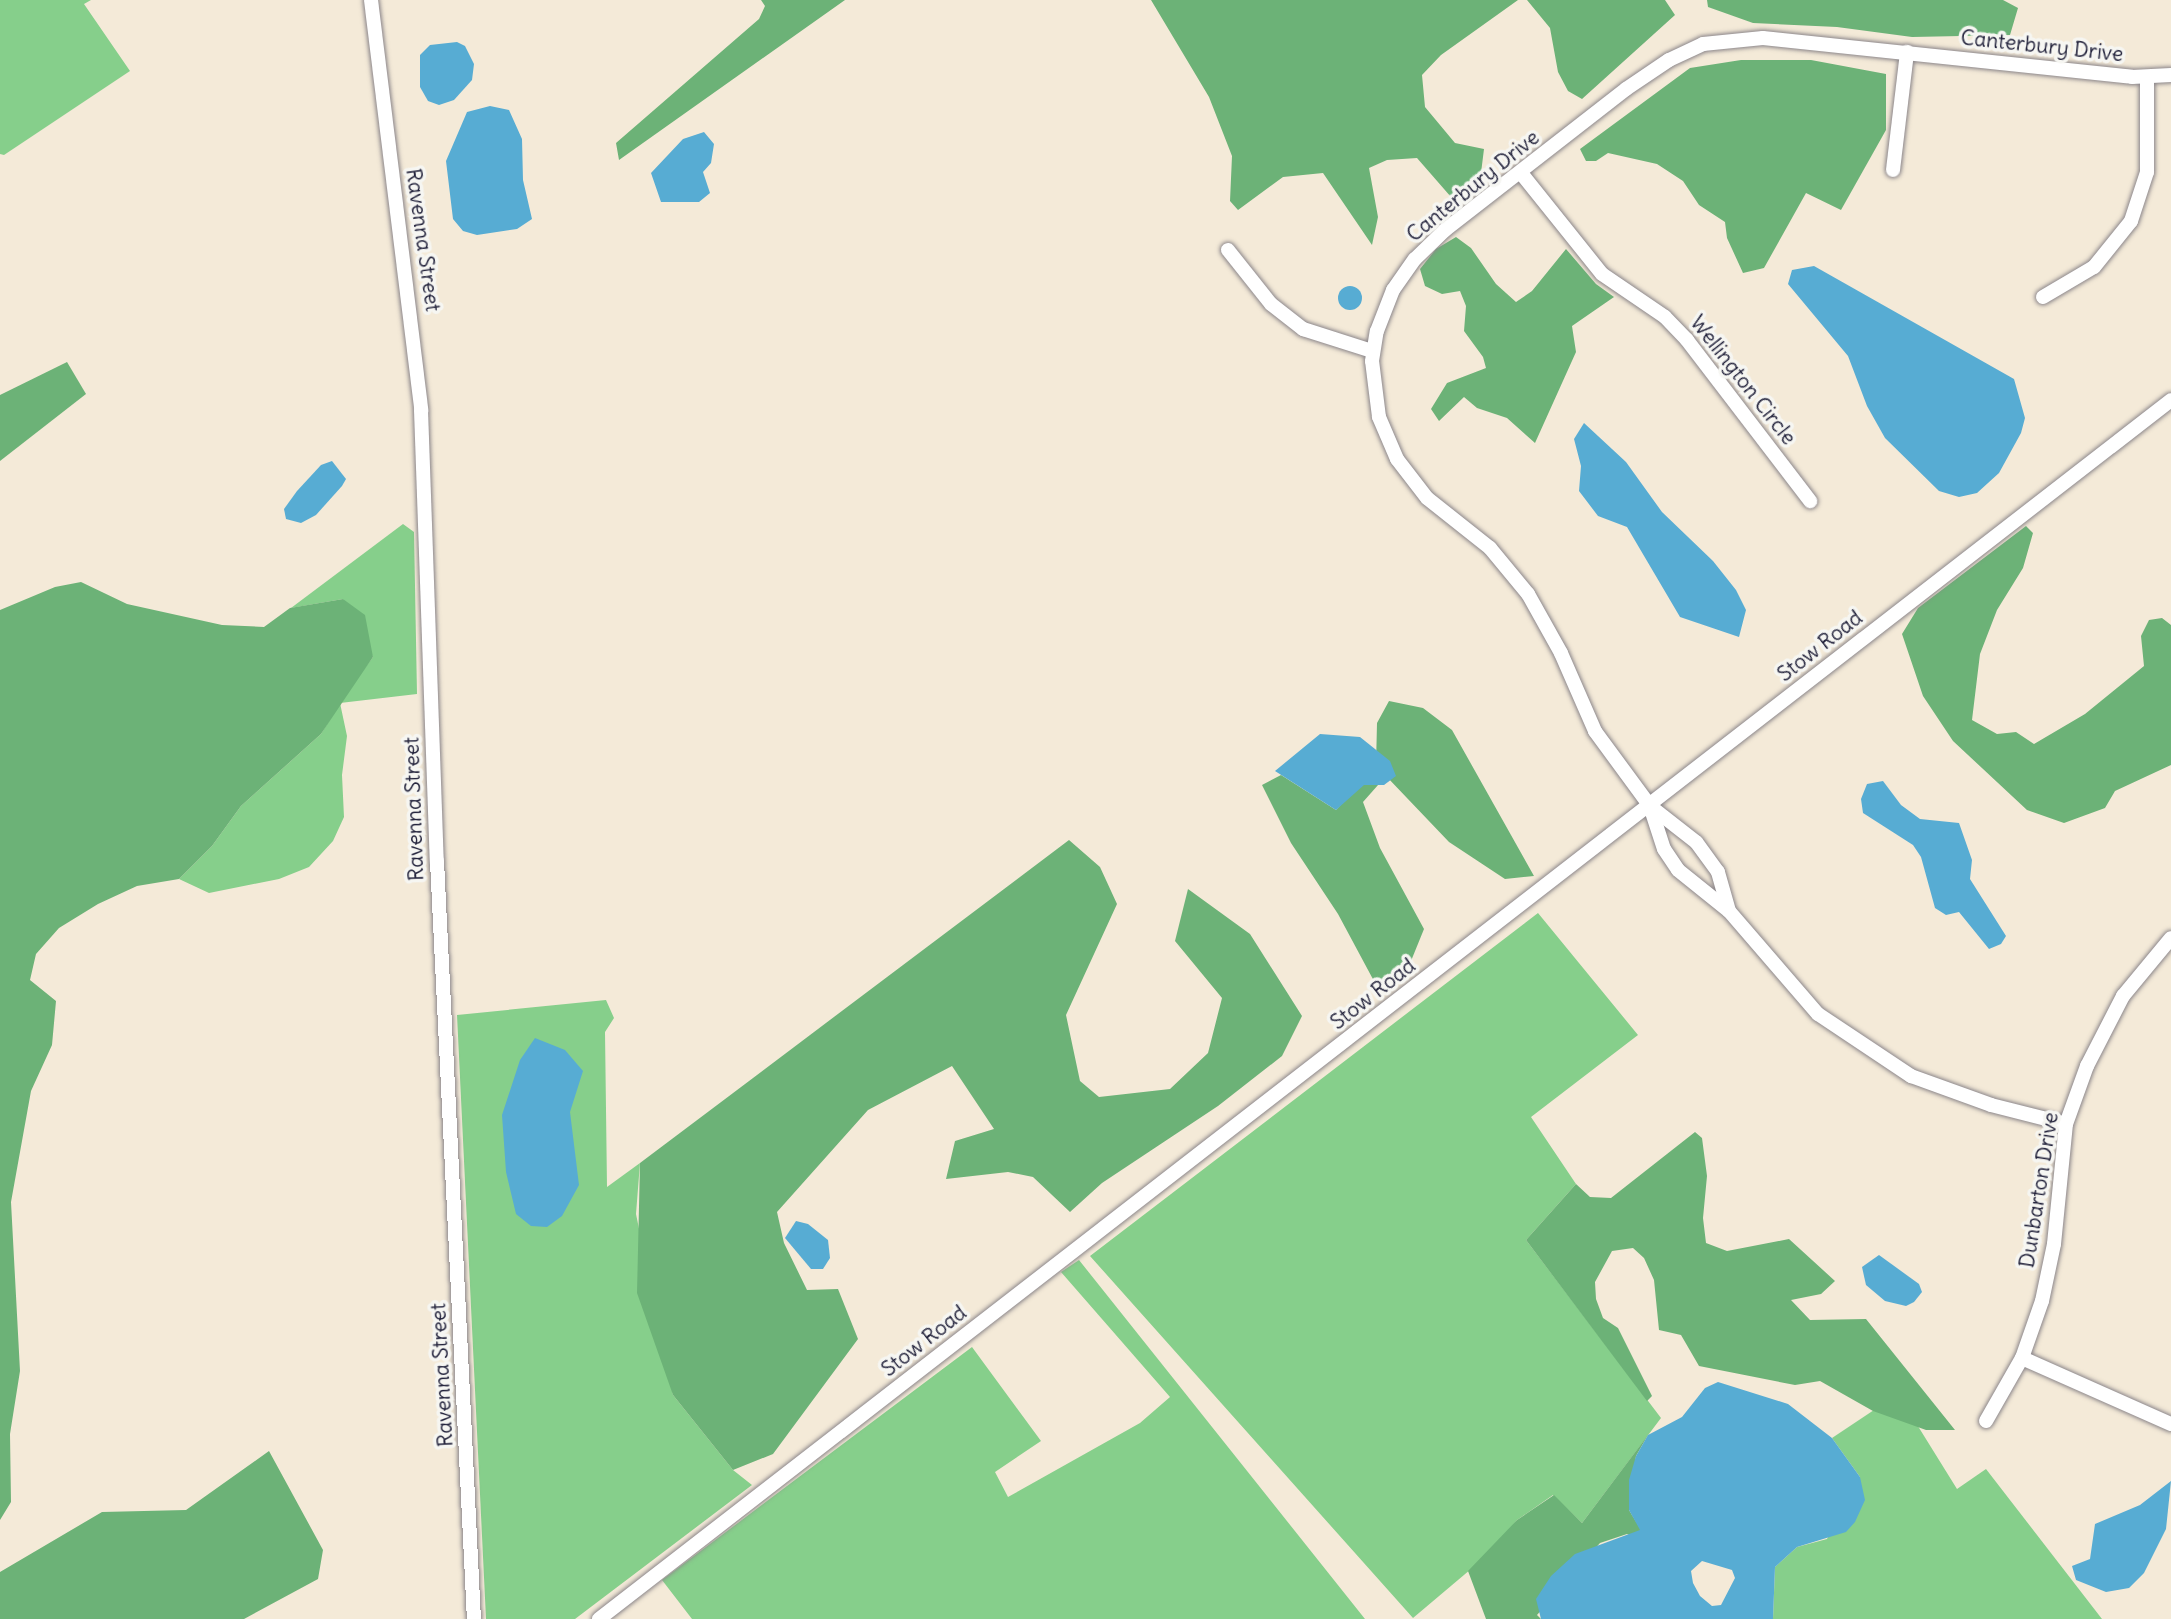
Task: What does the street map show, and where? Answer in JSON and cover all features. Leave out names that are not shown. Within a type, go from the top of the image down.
[{"type":"street","name":"Ravenna Street","points":[[371,0],[421,410],[437,861],[474,1619]]},
{"type":"street","name":"Canterbury Drive","points":[[1729,911],[1718,872],[1696,842],[1650,806],[1595,731],[1561,653],[1528,594],[1490,548],[1427,498],[1400,466],[1379,417],[1372,351],[1393,290],[1415,259],[1445,230],[1626,89],[1669,60],[1703,44],[1748,37],[2147,78],[2171,75]]},
{"type":"street","points":[[1893,170],[1907,52]]},
{"type":"street","points":[[2043,297],[2094,267],[2131,221],[2147,172],[2147,78]]},
{"type":"street","name":"Wellington Circle","points":[[1521,173],[1602,274],[1665,317],[1688,340],[1810,500]]},
{"type":"street","points":[[1228,250],[1271,304],[1303,329],[1372,351]]},
{"type":"street","name":"Stow Road","points":[[599,1619],[2171,400]]},
{"type":"street","name":"Canterbury Drive","points":[[1650,806],[1664,849],[1678,870],[1729,911],[1794,992],[1856,1043],[1945,1091],[2066,1124]]},
{"type":"street","name":"Dunbarton Drive","points":[[1986,1421],[2022,1357],[2054,1244],[2066,1124],[2106,1023],[2171,938]]},
{"type":"street","points":[[2022,1357],[2171,1424]]},
{"type":"green space","points":[[0,0],[91,0],[84,4],[130,71],[4,155],[0,154]]},
{"type":"green space","points":[[761,0],[845,0],[619,160],[616,143],[759,19],[765,6]]},
{"type":"green space","points":[[1151,0],[1518,0],[1441,55],[1422,75],[1425,107],[1455,143],[1484,149],[1480,181],[1451,197],[1417,158],[1387,160],[1369,168],[1378,217],[1372,245],[1323,173],[1283,177],[1238,210],[1230,201],[1232,156],[1209,97]]},
{"type":"green space","points":[[1527,0],[1665,0],[1675,15],[1582,99],[1568,91],[1558,72],[1550,28]]},
{"type":"green space","points":[[1707,0],[2003,0],[2018,8],[2010,35],[1912,37],[1837,27],[1753,23],[1708,7]]},
{"type":"green space","points":[[1741,60],[1811,60],[1886,74],[1886,130],[1841,210],[1806,193],[1764,268],[1743,273],[1727,238],[1725,222],[1699,205],[1683,181],[1657,164],[1608,153],[1596,161],[1586,161],[1580,149],[1690,68]]},
{"type":"green space","points":[[1456,237],[1471,248],[1496,284],[1516,302],[1532,291],[1566,249],[1596,284],[1614,297],[1572,326],[1576,352],[1535,443],[1507,418],[1477,408],[1464,397],[1439,421],[1431,409],[1447,383],[1486,368],[1483,357],[1464,331],[1466,306],[1460,291],[1442,294],[1425,286],[1420,269],[1436,249]]},
{"type":"green space","points":[[67,362],[86,394],[0,461],[0,395]]},
{"type":"green space","points":[[403,524],[414,532],[417,694],[340,703],[373,657],[343,599],[291,608]]},
{"type":"green space","points":[[2026,526],[2033,533],[2023,568],[1997,610],[1980,654],[1972,720],[1997,734],[2016,732],[2034,744],[2085,714],[2144,666],[2141,636],[2149,620],[2162,618],[2171,625],[2171,765],[2115,791],[2105,808],[2064,823],[2027,810],[1953,741],[1923,696],[1902,634],[1918,608]]},
{"type":"green space","points":[[81,582],[127,604],[222,625],[264,627],[290,608],[343,599],[365,615],[373,657],[321,734],[241,806],[212,846],[179,879],[137,886],[98,904],[59,928],[36,954],[30,980],[56,1001],[52,1045],[31,1091],[11,1202],[20,1371],[10,1434],[11,1502],[0,1520],[0,610],[55,587]]},
{"type":"green space","points":[[1389,701],[1423,708],[1452,730],[1534,876],[1505,879],[1449,842],[1386,776],[1363,802],[1380,848],[1424,929],[1411,961],[1397,976],[1375,983],[1338,914],[1291,843],[1262,785],[1281,775],[1336,810],[1376,766],[1377,723]]},
{"type":"green space","points":[[340,703],[347,736],[342,775],[344,817],[333,841],[309,867],[279,879],[209,893],[179,879],[212,846],[241,806],[321,734]]},
{"type":"green space","points":[[1069,840],[1100,867],[1117,904],[1066,1015],[1080,1081],[1099,1097],[1170,1089],[1208,1053],[1222,998],[1175,941],[1188,889],[1250,934],[1302,1016],[1282,1056],[1218,1106],[1102,1183],[1070,1212],[1033,1177],[1008,1172],[946,1179],[955,1141],[994,1129],[952,1066],[868,1110],[777,1212],[784,1243],[807,1290],[838,1289],[858,1339],[773,1454],[733,1470],[673,1395],[637,1293],[640,1163]]},
{"type":"green space","points":[[1538,913],[1638,1035],[1531,1117],[1576,1184],[1526,1240],[1661,1418],[1582,1523],[1553,1495],[1517,1520],[1490,1553],[1413,1618],[1090,1256]]},
{"type":"green space","points":[[606,1000],[614,1018],[605,1032],[607,1187],[640,1163],[636,1214],[673,1395],[733,1470],[752,1485],[575,1619],[486,1619],[457,1015]]},
{"type":"green space","points":[[1695,1132],[1702,1138],[1707,1176],[1703,1218],[1706,1243],[1727,1251],[1789,1239],[1835,1281],[1821,1294],[1791,1300],[1810,1320],[1866,1319],[1955,1430],[1926,1430],[1873,1411],[1820,1381],[1795,1385],[1699,1366],[1681,1335],[1659,1330],[1654,1280],[1644,1258],[1633,1248],[1612,1251],[1595,1282],[1596,1299],[1603,1318],[1618,1328],[1652,1396],[1647,1401],[1526,1240],[1576,1184],[1590,1197],[1611,1198]]},
{"type":"green space","points":[[1079,1260],[1365,1619],[692,1619],[662,1580],[972,1347],[1041,1441],[995,1472],[1008,1497],[1140,1423],[1170,1397],[1061,1272]]},
{"type":"green space","points":[[1898,1394],[1957,1489],[1986,1469],[2102,1619],[1773,1619],[1775,1567],[1797,1547],[1827,1539],[1860,1477],[1832,1438]]},
{"type":"green space","points":[[1648,1435],[1636,1456],[1629,1510],[1641,1530],[1634,1537],[1627,1534],[1600,1543],[1537,1615],[1541,1619],[1486,1619],[1468,1571],[1517,1520],[1554,1495],[1582,1523]]},
{"type":"green space","points":[[269,1451],[323,1550],[318,1579],[244,1619],[0,1619],[0,1572],[102,1512],[186,1510]]},
{"type":"water","points":[[457,42],[465,46],[474,64],[472,80],[454,100],[439,105],[428,101],[420,87],[420,55],[430,45]]},
{"type":"water","points":[[490,106],[509,110],[522,139],[523,180],[532,219],[517,229],[477,235],[463,231],[453,219],[446,161],[467,112]]},
{"type":"water","points":[[704,132],[714,144],[711,163],[703,172],[710,193],[699,202],[661,202],[651,173],[683,139]]},
{"type":"water","points":[[1814,266],[2014,379],[2025,418],[2021,433],[1999,473],[1977,493],[1959,497],[1939,491],[1885,438],[1867,406],[1848,356],[1788,284],[1792,270]]},
{"type":"water","points":[[1350,286],[1361,293],[1362,298],[1355,309],[1350,310],[1339,303],[1338,298],[1345,287]]},
{"type":"water","points":[[1584,423],[1626,462],[1662,512],[1713,561],[1736,590],[1746,610],[1739,637],[1680,617],[1627,527],[1598,516],[1579,491],[1581,466],[1574,439]]},
{"type":"water","points":[[332,461],[346,479],[342,486],[316,515],[301,523],[286,519],[284,509],[297,491],[321,465]]},
{"type":"water","points":[[1320,734],[1360,737],[1390,761],[1396,776],[1384,785],[1364,785],[1336,810],[1275,771]]},
{"type":"water","points":[[1883,781],[1901,805],[1920,819],[1959,823],[1972,860],[1970,879],[2006,936],[2001,944],[1989,949],[1959,912],[1946,915],[1935,908],[1921,857],[1913,845],[1863,813],[1861,799],[1867,784]]},
{"type":"water","points":[[535,1038],[565,1050],[583,1071],[570,1112],[579,1185],[562,1216],[547,1227],[531,1226],[516,1214],[506,1172],[502,1115],[520,1060]]},
{"type":"water","points":[[796,1221],[808,1224],[828,1240],[830,1258],[823,1269],[811,1269],[785,1238]]},
{"type":"water","points":[[1879,1255],[1919,1284],[1922,1292],[1914,1302],[1906,1306],[1885,1301],[1866,1285],[1862,1267]]},
{"type":"water","points":[[1718,1382],[1788,1404],[1832,1438],[1860,1477],[1865,1500],[1855,1522],[1846,1532],[1797,1547],[1775,1567],[1773,1619],[1541,1619],[1536,1599],[1551,1576],[1575,1554],[1640,1530],[1629,1510],[1629,1480],[1636,1456],[1648,1435],[1682,1417],[1705,1388]],"holes":[[[1702,1561],[1732,1570],[1735,1578],[1721,1605],[1712,1606],[1700,1596],[1693,1583],[1691,1571]]]},
{"type":"water","points":[[2171,1481],[2166,1529],[2144,1573],[2129,1588],[2106,1592],[2076,1580],[2072,1566],[2090,1559],[2095,1524],[2140,1505]]}]
